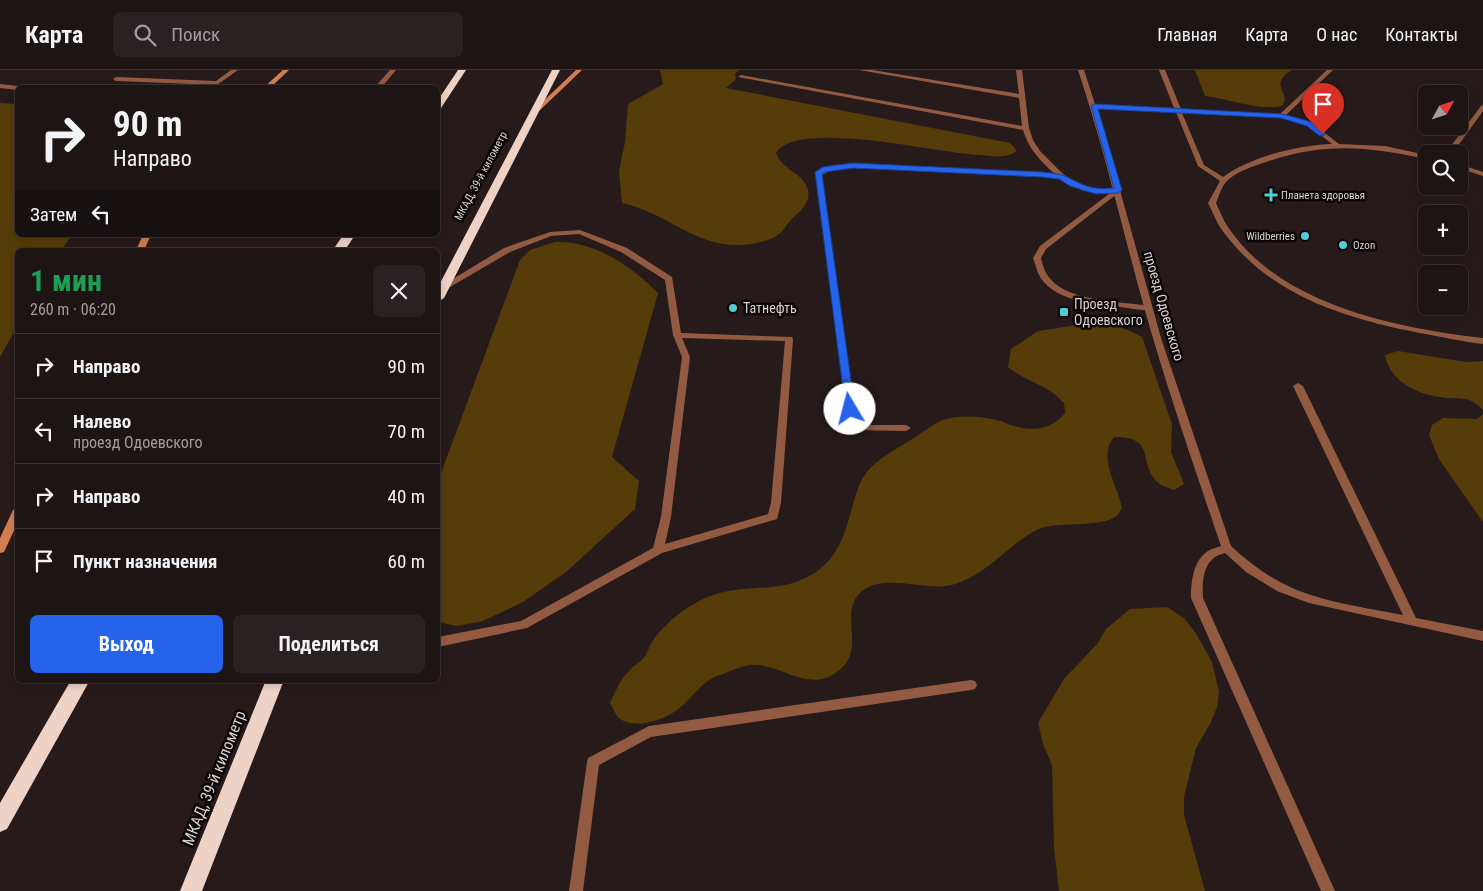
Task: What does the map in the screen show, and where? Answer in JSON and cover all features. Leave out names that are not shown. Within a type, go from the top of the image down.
[{"type":"highway","points":[[440,103],[462,70]]},
{"type":"highway","name":"МКАД, 39-й километр","points":[[440,293],[556,70]]},
{"type":"highway","points":[[340,248],[349,237]]},
{"type":"highway","points":[[0,822],[79,683]]},
{"type":"highway","name":"МКАД, 39-й километр","points":[[191,891],[273,683]]},
{"type":"main road","points":[[269,85],[286,70]]},
{"type":"main road","points":[[534,113],[579,70]]},
{"type":"main road","points":[[0,549],[15,516]]},
{"type":"street","points":[[129,70],[116,79],[217,83],[235,70]]},
{"type":"street","points":[[380,85],[393,70]]},
{"type":"street","points":[[862,70],[1023,97]]},
{"type":"street","points":[[1019,70],[1031,144],[1061,177],[1072,184],[1096,192],[1118,190]]},
{"type":"street","name":"проезд Одоевского","points":[[1081,70],[1094,106],[1118,190],[1148,308],[1227,549]]},
{"type":"street","points":[[1162,70],[1177,111],[1201,166],[1223,180]]},
{"type":"street","points":[[1282,116],[1330,70]]},
{"type":"street","points":[[741,77],[1027,128]]},
{"type":"street","points":[[150,85],[156,81]]},
{"type":"street","points":[[0,86],[15,88]]},
{"type":"street","points":[[1094,106],[1282,116],[1310,124],[1336,144]]},
{"type":"street","points":[[1455,145],[1483,107]]},
{"type":"street","points":[[1418,155],[1370,145],[1336,144],[1289,151],[1249,165],[1223,180],[1212,203],[1225,229],[1245,252],[1271,276],[1307,298],[1349,315],[1391,325],[1483,341]]},
{"type":"street","points":[[906,428],[852,428],[818,174],[823,170],[833,167],[853,166],[1041,174],[1061,177]]},
{"type":"street","points":[[1468,169],[1483,174]]},
{"type":"street","points":[[1118,190],[1043,248],[1036,258],[1038,270],[1047,282],[1063,293],[1077,298],[1148,308]]},
{"type":"street","points":[[440,293],[507,250],[550,234],[580,232],[624,250],[669,279],[677,335],[686,358],[666,517],[658,550]]},
{"type":"street","points":[[440,642],[523,625],[658,550],[773,516],[776,503],[789,339],[677,335]]},
{"type":"street","points":[[1298,386],[1412,622]]},
{"type":"street","points":[[1328,891],[1197,598],[1196,580],[1202,566],[1212,553],[1227,549],[1250,569],[1281,588],[1313,600],[1483,636]]},
{"type":"street","points":[[576,891],[593,762],[649,732],[971,685]]},
{"type":"shaded area","points":[[660,70],[739,70],[735,74],[736,79],[726,88],[1010,143],[1017,151],[1008,155],[994,156],[871,140],[839,138],[811,138],[789,143],[776,153],[783,163],[806,184],[808,200],[806,204],[781,232],[770,239],[752,244],[733,245],[716,242],[700,237],[639,208],[622,203],[619,171],[625,142],[628,104],[663,84]]},
{"type":"shaded area","points":[[1195,70],[1292,70],[1281,80],[1280,84],[1284,97],[1282,106],[1263,107],[1205,96]]},
{"type":"shaded area","points":[[0,103],[15,104],[15,237],[70,237],[63,248],[15,248],[15,331],[0,357]]},
{"type":"shaded area","points":[[555,242],[584,245],[624,264],[658,293],[612,457],[639,481],[635,509],[566,572],[523,602],[483,621],[457,626],[440,622],[440,476],[520,260],[530,250]]},
{"type":"shaded area","points":[[1090,323],[1117,327],[1142,337],[1172,424],[1171,452],[1184,484],[1174,490],[1160,484],[1151,473],[1141,445],[1127,438],[1114,437],[1109,445],[1108,463],[1122,508],[1118,515],[1100,522],[1049,526],[1038,529],[975,575],[955,584],[935,586],[889,583],[868,587],[860,593],[851,611],[851,653],[846,663],[837,672],[826,678],[804,679],[761,665],[750,665],[711,679],[680,708],[662,718],[640,724],[626,722],[619,718],[610,703],[620,682],[643,659],[652,642],[676,616],[696,603],[718,594],[741,589],[773,587],[794,583],[816,572],[826,564],[840,544],[863,477],[884,457],[934,424],[954,417],[985,418],[1028,429],[1042,428],[1055,423],[1065,413],[1064,403],[1051,391],[1008,367],[1011,349],[1038,331]]},
{"type":"shaded area","points":[[1398,351],[1466,362],[1483,361],[1483,410],[1468,399],[1447,398],[1422,393],[1405,384],[1392,372],[1385,355]]},
{"type":"shaded area","points":[[1483,414],[1483,522],[1439,459],[1429,435],[1432,425],[1443,418],[1477,419]]},
{"type":"shaded area","points":[[1167,607],[1184,618],[1195,632],[1212,662],[1219,692],[1217,707],[1211,722],[1196,748],[1184,797],[1184,815],[1205,891],[1059,891],[1054,848],[1052,765],[1043,744],[1038,723],[1064,679],[1098,643],[1106,629],[1130,609]]},
{"type":"place","name":"Планета здоровья","points":[[1271,195]]},
{"type":"place","name":"Wildberries","points":[[1305,236]]},
{"type":"place","name":"Ozon","points":[[1343,245]]},
{"type":"place","name":"Татнефть","points":[[733,308]]},
{"type":"place","name":"Проезд Одоевского","points":[[1064,312]]},
{"type":"route","points":[[850,409],[818,174],[823,170],[833,167],[853,166],[1041,174],[1061,177],[1072,184],[1096,192],[1118,190],[1094,106],[1282,116],[1310,124],[1323,134]]}]
